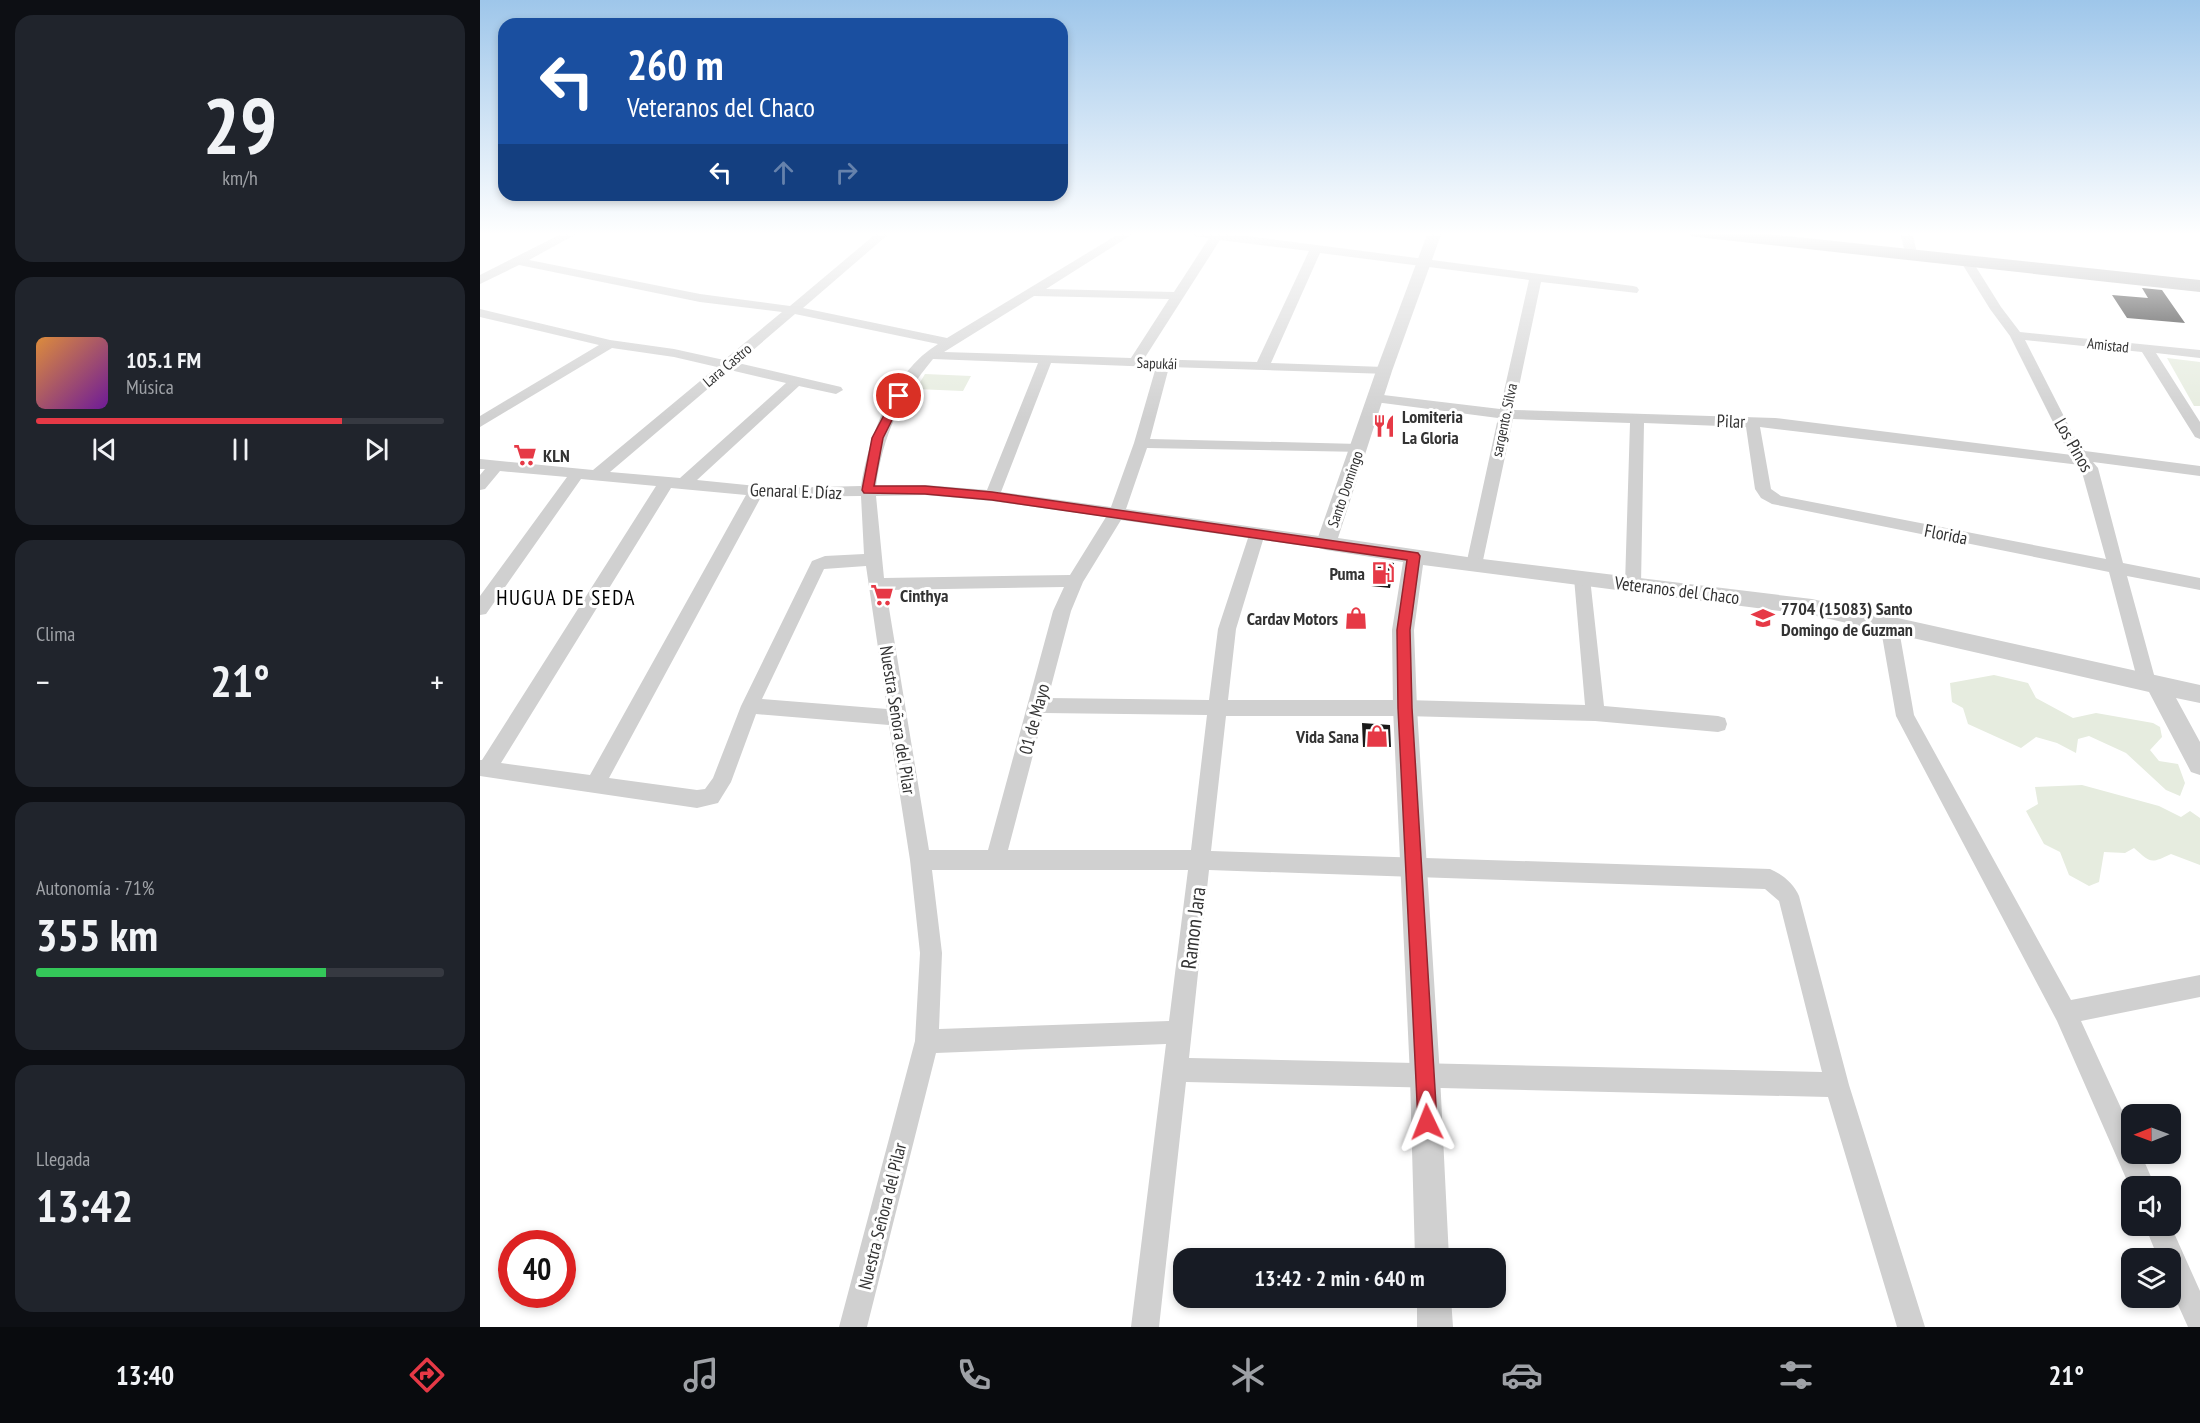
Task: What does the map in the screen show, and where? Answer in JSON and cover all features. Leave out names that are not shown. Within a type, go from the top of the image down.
[{"type":"street","points":[[680,294],[794,310],[947,342]]},
{"type":"street","name":"Lara Castro","points":[[597,474],[813,294]]},
{"type":"street","name":"Nuestra Señora del Pilar","points":[[853,1327],[927,1041],[931,952],[920,860],[873,560],[868,490],[873,456],[887,416],[911,377],[929,355],[1027,294]]},
{"type":"street","points":[[1101,294],[1178,296]]},
{"type":"street","points":[[1262,367],[1295,294]]},
{"type":"street","name":"Santo Domingo","points":[[1326,543],[1384,371],[1413,294]]},
{"type":"street","name":"sargento. Silva","points":[[1474,565],[1532,294]]},
{"type":"street","name":"Los Pinos","points":[[1987,294],[2016,335],[2070,442],[2090,468],[2117,568],[2159,685],[2200,739]]},
{"type":"street","points":[[1135,362],[1178,296]]},
{"type":"street","points":[[480,313],[610,344],[674,353],[836,390]]},
{"type":"street","name":"Amistad","points":[[2016,335],[2200,354]]},
{"type":"street","points":[[480,422],[610,344]]},
{"type":"street","points":[[2147,349],[2193,412],[2200,434]]},
{"type":"street","name":"Sapukái","points":[[929,355],[1384,371]]},
{"type":"street","points":[[992,496],[1046,359]]},
{"type":"street","points":[[1117,513],[1142,443],[1164,363]]},
{"type":"street","points":[[795,382],[675,482],[484,768],[697,799],[711,796],[720,782],[750,705],[818,565],[825,562],[873,560]]},
{"type":"street","name":"Pilar","points":[[1375,398],[1505,414],[1752,422],[2200,471]]},
{"type":"street","points":[[1633,585],[1637,419]]},
{"type":"street","name":"Florida","points":[[1752,422],[1762,489],[1770,497],[2200,584]]},
{"type":"street","points":[[1142,443],[1359,449]]},
{"type":"street","points":[[480,485],[488,465]]},
{"type":"street","name":"Genaral E. Díaz","points":[[488,465],[756,491],[813,494],[868,490],[925,490],[992,496],[1326,543]]},
{"type":"street","points":[[480,609],[577,474]]},
{"type":"street","points":[[595,784],[756,491]]},
{"type":"street","name":"01 de Mayo","points":[[996,858],[1062,611],[1076,581],[1117,513]]},
{"type":"street","name":"Ramon Jara","points":[[1145,1327],[1202,860],[1227,629],[1257,534]]},
{"type":"street","name":"Veteranos del Chaco","points":[[1326,543],[1474,565],[1812,607],[2200,694]]},
{"type":"street","points":[[1414,556],[1403,630],[1432,1248]]},
{"type":"street","points":[[1582,578],[1595,713]]},
{"type":"street","points":[[877,584],[1076,581]]},
{"type":"street","points":[[1889,624],[1905,716],[2065,1013],[2138,1176]]},
{"type":"street","points":[[2159,685],[2200,765]]},
{"type":"street","points":[[750,705],[898,718]]},
{"type":"street","points":[[1038,705],[1405,708],[1595,713],[1718,724]]},
{"type":"street","points":[[920,860],[996,858],[1202,860],[1770,879],[1788,896],[1837,1085],[1911,1327]]},
{"type":"street","points":[[2065,1013],[2200,986]]},
{"type":"street","points":[[927,1041],[1180,1032]]},
{"type":"street","points":[[1175,1070],[1837,1085]]},
{"type":"street","points":[[2162,1236],[2200,1323]]},
{"type":"street","points":[[1434,1308],[1435,1327]]},
{"type":"shaded area","points":[[2167,358],[2200,362],[2200,406],[2194,406]]},
{"type":"shaded area","points":[[925,374],[971,376],[963,391],[916,389]]},
{"type":"shaded area","points":[[1994,675],[2028,683],[2036,698],[2073,718],[2096,713],[2153,723],[2160,727],[2162,737],[2150,750],[2159,761],[2178,764],[2185,783],[2180,796],[2166,790],[2126,753],[2089,736],[2078,739],[2076,753],[2057,743],[2036,737],[2021,748],[1968,724],[1963,708],[1952,702],[1950,683]]},
{"type":"shaded area","points":[[2082,785],[2159,806],[2181,817],[2190,811],[2200,818],[2200,865],[2171,854],[2151,860],[2134,848],[2125,853],[2104,852],[2099,882],[2089,886],[2069,875],[2060,852],[2044,844],[2026,811],[2038,804],[2035,787]]},
{"type":"building","points":[[2146,294],[2165,294],[2185,323],[2127,318],[2112,295],[2148,298]]},
{"type":"building","name":"Puma","points":[[1376,560],[1394,563],[1390,588],[1371,586]]},
{"type":"building","name":"Vida Sana","points":[[1362,723],[1390,725],[1391,747],[1363,747]]},
{"type":"place","name":"Lomiteria La Gloria","points":[[1384,426]]},
{"type":"place","name":"KLN","points":[[525,455]]},
{"type":"place","name":"Puma","points":[[1383,573]]},
{"type":"place","name":"Cinthya","points":[[882,595]]},
{"type":"place","name":"Cardav Motors","points":[[1356,618]]},
{"type":"place","name":"7704 (15083) Santo Domingo de Guzman","points":[[1763,618]]},
{"type":"place","name":"Vida Sana","points":[[1377,736]]},
{"type":"district","name":"HUGUA DE SEDA","points":[[566,597]]},
{"type":"route","points":[[899,396],[878,438],[868,490],[925,490],[992,496],[1414,556],[1403,630],[1405,708],[1427,1122]]}]
